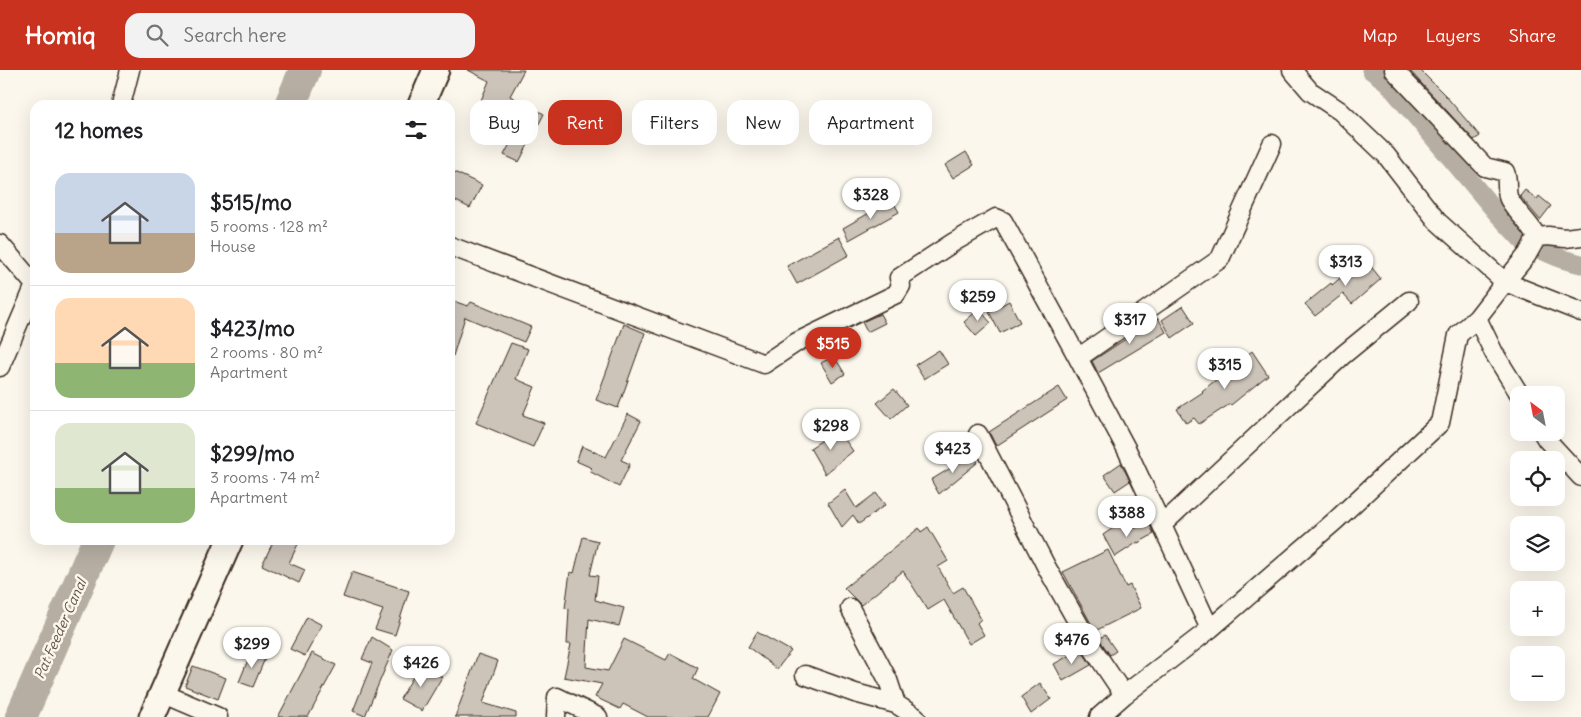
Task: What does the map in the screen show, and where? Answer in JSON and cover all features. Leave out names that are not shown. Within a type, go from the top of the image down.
[{"type":"street","points":[[122,100],[130,70]]},
{"type":"street","points":[[423,100],[436,70]]},
{"type":"street","points":[[1292,70],[1310,90],[1340,111],[1386,155],[1436,221],[1505,282],[1581,312]]},
{"type":"street","points":[[1394,70],[1484,167],[1506,172],[1508,178],[1508,197],[1521,216],[1533,228],[1537,237]]},
{"type":"street","points":[[1078,358],[1220,259],[1272,144]]},
{"type":"street","points":[[455,248],[764,364],[797,342],[896,294],[901,286],[899,278],[954,242],[996,218],[1003,221],[1127,450],[1210,629]]},
{"type":"street","points":[[1537,237],[1565,238],[1581,236]]},
{"type":"street","points":[[1099,717],[1124,695],[1210,629],[1335,521],[1440,423],[1458,335],[1477,318],[1527,255],[1537,237]]},
{"type":"street","points":[[0,244],[30,279]]},
{"type":"street","points":[[0,367],[30,297]]},
{"type":"street","points":[[1162,525],[1343,355],[1410,301]]},
{"type":"street","points":[[1477,318],[1494,353],[1514,386]]},
{"type":"street","points":[[978,434],[1047,568],[1091,646],[1124,695]]},
{"type":"street","points":[[1548,441],[1581,477]]},
{"type":"street","points":[[152,717],[228,545]]},
{"type":"street","points":[[850,608],[888,680],[896,704]]},
{"type":"street","points":[[805,674],[855,693],[896,704],[916,717]]},
{"type":"street","points":[[162,693],[218,717]]},
{"type":"street","points":[[556,717],[557,697],[598,717]]},
{"type":"building","points":[[468,70],[524,70],[510,96],[518,100],[481,100],[489,81]]},
{"type":"building","points":[[1409,70],[1420,70],[1445,95],[1480,136],[1474,140]]},
{"type":"building","points":[[538,111],[544,114],[538,126]]},
{"type":"building","points":[[509,145],[528,145],[519,162],[504,155]]},
{"type":"building","points":[[966,152],[974,165],[953,178],[945,165]]},
{"type":"building","points":[[455,172],[482,185],[470,208],[455,200]]},
{"type":"building","points":[[1525,190],[1537,199],[1539,196],[1551,206],[1540,220],[1520,196]]},
{"type":"building","points":[[892,200],[899,212],[849,240],[843,228]]},
{"type":"building","points":[[839,237],[849,255],[797,284],[787,266]]},
{"type":"building","points":[[1364,258],[1381,279],[1352,304],[1343,294],[1315,316],[1305,304],[1331,283],[1332,285]]},
{"type":"building","points":[[1009,301],[1020,322],[1000,333],[989,312]]},
{"type":"building","points":[[455,302],[468,306],[471,302],[531,327],[524,342],[465,317],[455,350]]},
{"type":"building","points":[[1183,306],[1194,323],[1172,338],[1162,320]]},
{"type":"building","points":[[979,309],[991,323],[976,336],[964,322]]},
{"type":"building","points":[[880,314],[885,323],[867,332],[862,322]]},
{"type":"building","points":[[1158,318],[1166,332],[1098,373],[1092,361]]},
{"type":"building","points":[[624,324],[645,333],[618,408],[596,400]]},
{"type":"building","points":[[511,343],[528,349],[516,379],[535,387],[523,415],[544,423],[533,447],[476,423]]},
{"type":"building","points":[[939,350],[948,364],[924,379],[915,365]]},
{"type":"building","points":[[1252,351],[1268,375],[1231,405],[1199,424],[1194,418],[1186,423],[1177,409],[1203,392]]},
{"type":"building","points":[[834,356],[845,374],[832,382],[821,363]]},
{"type":"building","points":[[1059,387],[1067,400],[996,446],[989,432]]},
{"type":"building","points":[[894,389],[907,405],[891,419],[877,403]]},
{"type":"building","points":[[628,414],[641,421],[621,460],[630,464],[619,487],[589,471],[592,468],[576,461],[582,446],[606,457]]},
{"type":"building","points":[[838,430],[853,451],[825,474],[810,448]]},
{"type":"building","points":[[972,455],[978,462],[939,494],[931,480]]},
{"type":"building","points":[[1121,463],[1130,481],[1115,491],[1104,475]]},
{"type":"building","points":[[845,490],[856,508],[876,493],[885,505],[859,524],[853,515],[842,527],[828,503]]},
{"type":"building","points":[[1148,521],[1154,534],[1115,557],[1103,535],[1119,524],[1125,534]]},
{"type":"building","points":[[928,527],[948,561],[938,567],[953,593],[963,587],[981,619],[977,623],[984,635],[969,644],[944,600],[928,610],[903,571],[861,605],[844,588],[919,528],[921,532]]},
{"type":"building","points":[[583,537],[598,541],[590,575],[598,576],[595,600],[624,608],[619,626],[589,619],[586,667],[608,671],[624,639],[666,660],[670,653],[698,668],[693,679],[720,694],[708,717],[648,717],[623,704],[620,709],[595,697],[602,684],[564,677],[571,644],[567,644],[569,609],[565,608],[570,572],[574,573]]},
{"type":"building","points":[[272,545],[298,545],[289,563],[305,570],[299,583],[262,565]]},
{"type":"building","points":[[1108,550],[1126,587],[1130,585],[1141,608],[1095,631],[1063,572]]},
{"type":"building","points":[[352,572],[409,591],[395,635],[375,629],[383,610],[343,597]]},
{"type":"building","points":[[307,617],[322,625],[305,656],[290,649]]},
{"type":"building","points":[[757,632],[791,651],[777,669],[748,647]]},
{"type":"building","points":[[1105,635],[1116,651],[1110,655],[1099,639]]},
{"type":"building","points":[[372,637],[393,650],[365,716],[353,711],[372,663],[362,659]]},
{"type":"building","points":[[1081,649],[1091,665],[1063,681],[1054,664]]},
{"type":"building","points":[[252,650],[266,656],[253,687],[239,682]]},
{"type":"building","points":[[312,653],[336,665],[308,717],[278,717]]},
{"type":"building","points":[[478,654],[498,661],[483,703],[516,713],[516,717],[455,717]]},
{"type":"building","points":[[420,665],[442,677],[422,711],[400,699]]},
{"type":"building","points":[[193,666],[226,678],[218,699],[185,686]]},
{"type":"building","points":[[1040,683],[1051,699],[1031,714],[1021,697]]},
{"type":"waterway","name":"Pat Feeder Canal","points":[[292,100],[305,70]]},
{"type":"waterway","points":[[1371,70],[1386,81],[1497,213],[1525,243],[1562,259],[1581,264]]},
{"type":"waterway","name":"Pat Feeder Canal","points":[[21,717],[96,545]]}]
